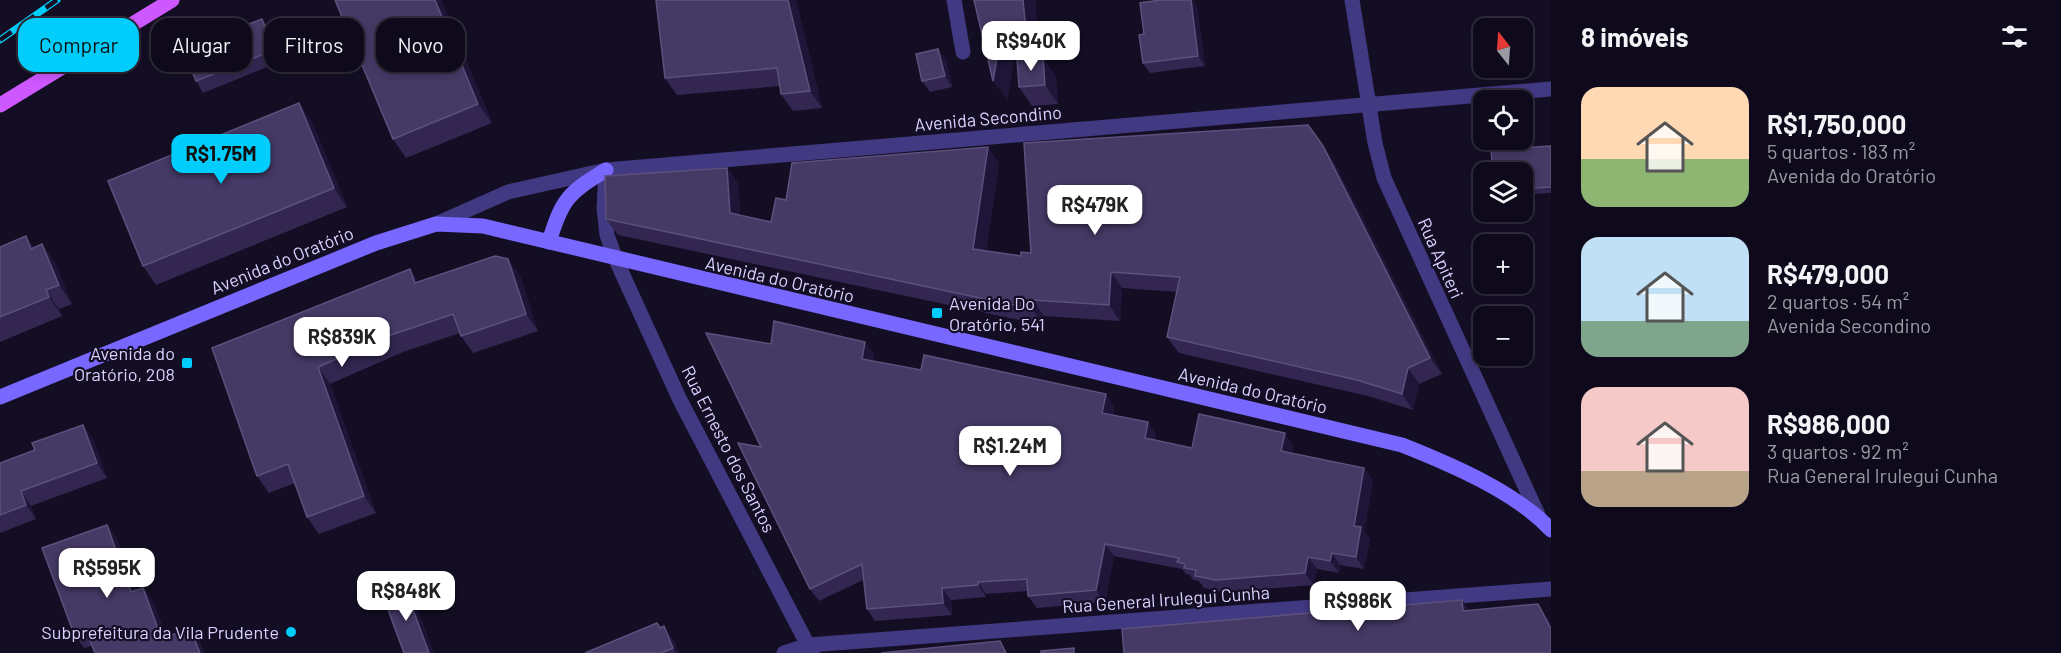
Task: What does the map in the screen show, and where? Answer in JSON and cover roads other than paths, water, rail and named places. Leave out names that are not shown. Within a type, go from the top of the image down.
[{"type":"main road","points":[[0,105],[172,0]]},
{"type":"main road","points":[[549,242],[559,209],[575,189],[606,170]]},
{"type":"main road","name":"Avenida do Oratório","points":[[0,397],[376,243],[436,224],[483,226],[616,260],[1402,445],[1458,467],[1539,517],[1551,530]]},
{"type":"street","points":[[954,0],[963,52]]},
{"type":"street","name":"Rua Apiteri","points":[[1352,0],[1375,142],[1384,178],[1539,517]]},
{"type":"street","name":"Avenida Secondino","points":[[436,224],[507,192],[606,170],[1551,89]]},
{"type":"street","name":"Rua Ernesto dos Santos","points":[[606,170],[603,208],[616,260],[680,399],[811,649]]},
{"type":"street","name":"Rua General Irulegui Cunha","points":[[784,653],[1551,589]]},
{"type":"railway","points":[[0,40],[57,0]]},
{"type":"place","name":"Avenida Do Oratório, 541","points":[[937,313]]},
{"type":"place","name":"Avenida do Oratório, 208","points":[[187,363]]},
{"type":"place","name":"Subprefeitura da Vila Prudente","points":[[291,632]]}]
